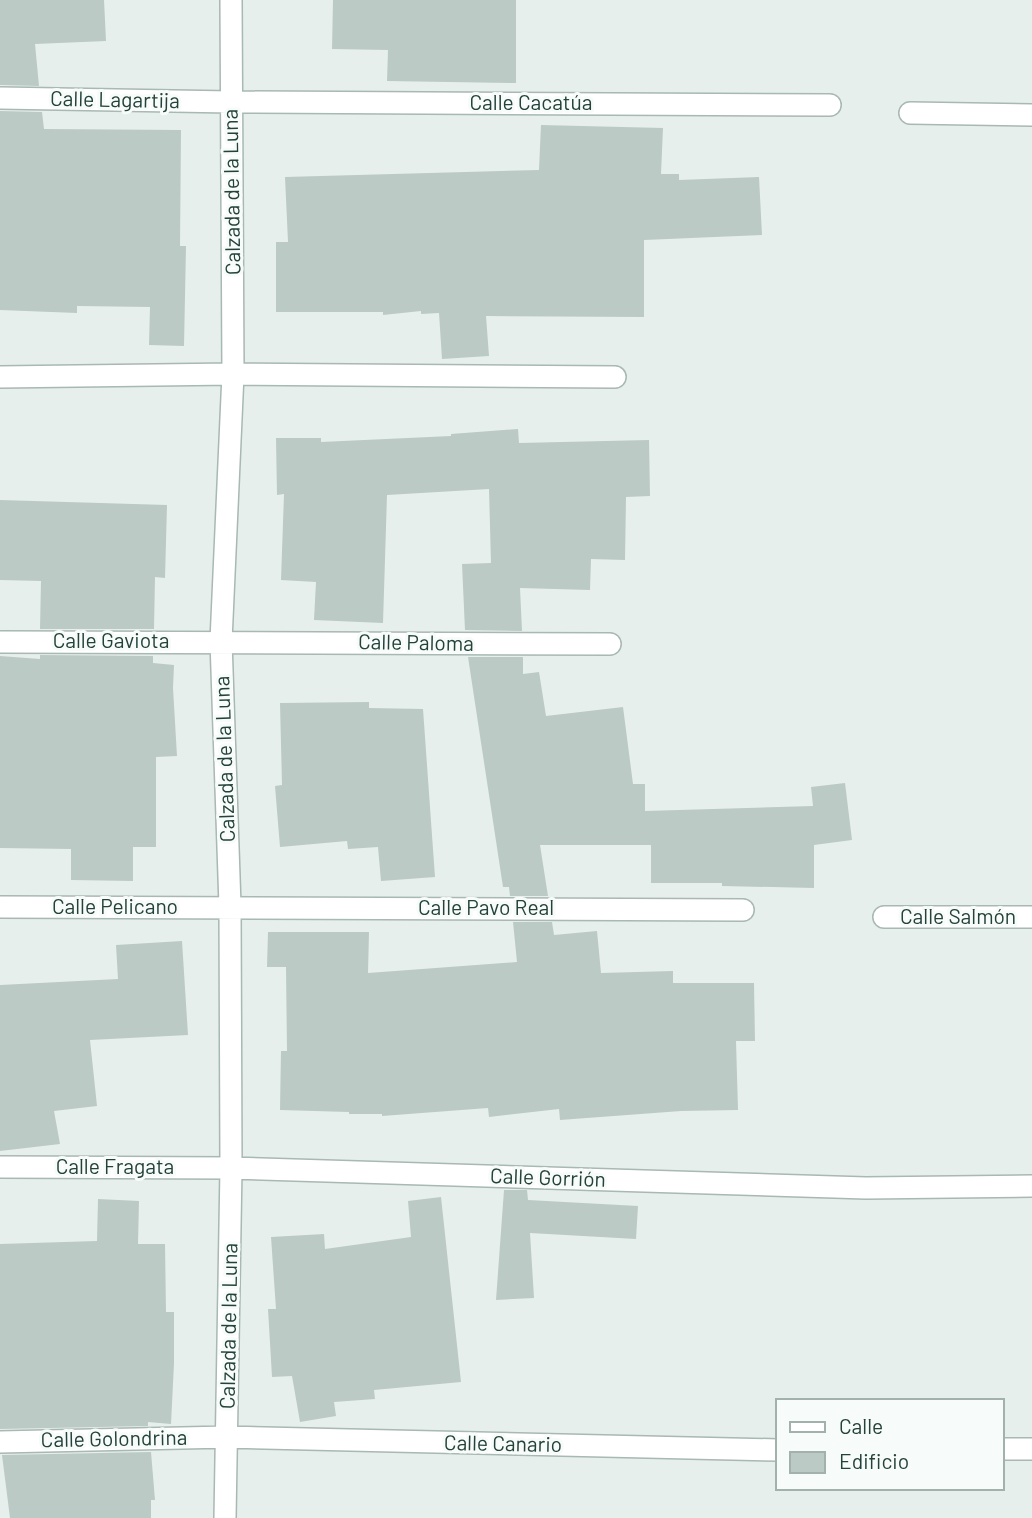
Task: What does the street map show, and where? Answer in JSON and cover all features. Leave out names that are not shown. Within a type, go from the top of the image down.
[{"type":"street","name":"Calzada de la Luna","points":[[225,1518],[231,1168],[230,906],[222,641],[233,373],[231,0]]},
{"type":"street","name":"Calle Lagartija","points":[[0,98],[231,102]]},
{"type":"street","name":"Calle Cacatúa","points":[[231,102],[830,105]]},
{"type":"street","points":[[909,113],[1032,115]]},
{"type":"street","points":[[0,377],[233,373],[615,377]]},
{"type":"street","name":"Calle Gaviota","points":[[0,642],[222,641]]},
{"type":"street","name":"Calle Paloma","points":[[222,641],[610,645]]},
{"type":"street","name":"Calle Pelicano","points":[[0,907],[230,906]]},
{"type":"street","name":"Calle Pavo Real","points":[[230,906],[743,910]]},
{"type":"street","name":"Calle Salmón","points":[[884,917],[1032,917]]},
{"type":"street","name":"Calle Fragata","points":[[0,1167],[231,1168]]},
{"type":"street","name":"Calle Gorrión","points":[[231,1168],[866,1188],[1032,1186]]},
{"type":"street","name":"Calle Golondrina","points":[[0,1442],[227,1437]]},
{"type":"street","name":"Calle Canario","points":[[227,1437],[776,1450]]},
{"type":"street","points":[[1004,1449],[1032,1449]]},
{"type":"building","points":[[0,0],[104,0],[106,41],[35,44],[39,86],[0,85]]},
{"type":"building","points":[[333,0],[516,0],[516,83],[387,81],[388,50],[332,49]]},
{"type":"building","points":[[0,111],[42,112],[44,129],[181,130],[180,246],[186,246],[184,346],[149,345],[150,307],[77,306],[77,313],[0,310]]},
{"type":"building","points":[[541,125],[663,128],[661,174],[679,174],[679,180],[759,177],[762,235],[644,240],[644,317],[486,316],[489,356],[442,359],[439,313],[421,314],[421,311],[383,315],[383,312],[276,312],[276,242],[288,242],[285,177],[539,170]]},
{"type":"building","points":[[518,429],[519,443],[649,440],[650,496],[626,497],[625,560],[591,559],[590,590],[520,588],[522,631],[465,630],[462,564],[491,563],[489,489],[387,495],[383,623],[314,620],[316,582],[281,580],[284,494],[277,495],[276,438],[321,438],[321,442],[451,436]]},
{"type":"building","points":[[0,500],[167,505],[165,578],[155,577],[154,629],[40,629],[41,581],[0,580]]},
{"type":"building","points":[[40,655],[153,656],[153,663],[174,665],[177,756],[156,757],[156,847],[133,847],[133,881],[71,880],[71,849],[0,848],[0,656],[40,659]]},
{"type":"building","points":[[468,657],[523,657],[523,674],[539,672],[546,716],[623,707],[633,784],[645,784],[645,811],[813,806],[811,787],[845,783],[852,840],[814,845],[814,888],[722,886],[722,883],[651,883],[651,845],[540,845],[548,896],[510,896],[509,887],[503,887]]},
{"type":"building","points":[[369,702],[369,708],[423,709],[435,877],[381,881],[378,847],[348,849],[347,841],[280,847],[275,786],[282,785],[280,703]]},
{"type":"building","points":[[513,922],[552,922],[554,935],[597,931],[601,973],[673,971],[673,983],[754,983],[755,1041],[736,1041],[738,1110],[681,1111],[560,1120],[559,1109],[489,1117],[488,1108],[382,1116],[280,1110],[281,1051],[287,1051],[286,967],[267,967],[268,932],[369,932],[368,973],[517,962]]},
{"type":"building","points":[[182,941],[188,1035],[90,1040],[97,1106],[54,1111],[60,1144],[0,1151],[0,985],[118,979],[116,945]]},
{"type":"building","points":[[504,1190],[527,1190],[528,1200],[638,1206],[636,1239],[530,1233],[534,1298],[496,1300]]},
{"type":"building","points":[[441,1197],[461,1382],[374,1390],[375,1399],[334,1402],[336,1416],[300,1422],[292,1376],[272,1377],[268,1309],[276,1309],[271,1237],[324,1234],[325,1249],[411,1237],[408,1201]]},
{"type":"building","points":[[98,1199],[139,1201],[138,1244],[165,1244],[166,1312],[174,1312],[171,1424],[148,1422],[148,1426],[0,1429],[0,1244],[97,1241]]},
{"type":"building","points":[[151,1452],[155,1500],[151,1500],[151,1518],[10,1518],[2,1455]]}]
